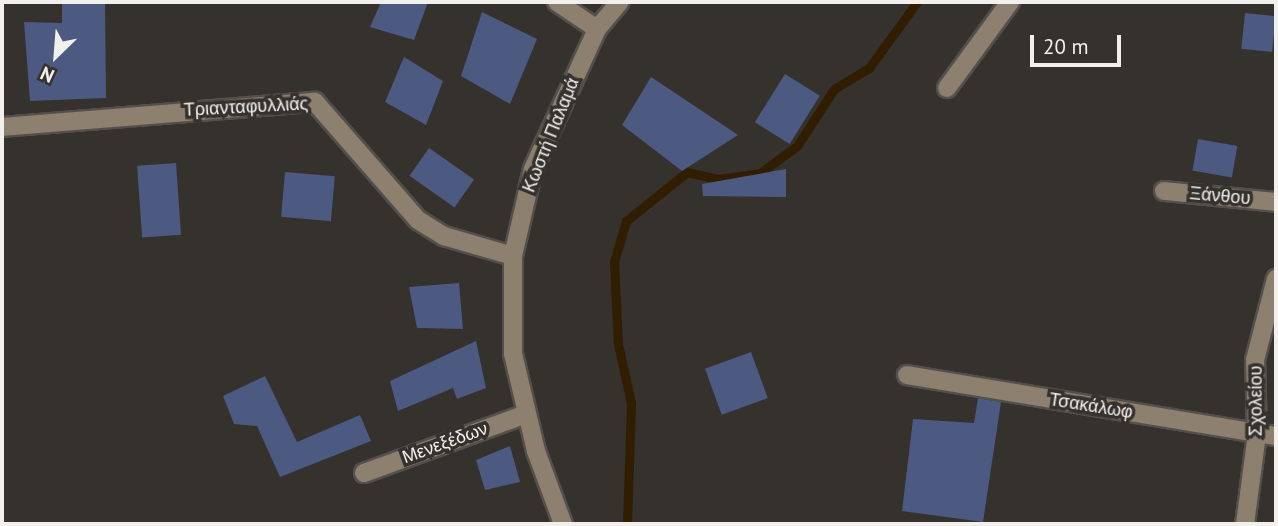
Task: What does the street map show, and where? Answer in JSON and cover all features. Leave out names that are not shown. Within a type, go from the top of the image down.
[{"type":"street","points":[[557,2],[597,29]]},
{"type":"street","name":"Κωστή Παλαμά","points":[[563,524],[526,414],[513,354],[513,256],[533,169],[597,29],[620,2]]},
{"type":"street","points":[[947,88],[1010,2]]},
{"type":"street","name":"Τριανταφυλλιάς","points":[[2,127],[315,102],[418,220],[444,236],[513,256]]},
{"type":"street","name":"Ξάνθου","points":[[1164,191],[1276,202]]},
{"type":"street","name":"Σχολείου","points":[[1245,524],[1258,434],[1255,359],[1276,279]]},
{"type":"street","name":"Τσακάλωφ","points":[[907,375],[1276,436]]},
{"type":"street","name":"Μενεξέδων","points":[[364,473],[526,414]]},
{"type":"building","points":[[62,2],[105,2],[106,98],[30,101],[24,22],[62,23]]},
{"type":"building","points":[[381,2],[428,2],[414,40],[370,27]]},
{"type":"building","points":[[482,12],[537,39],[510,104],[461,76]]},
{"type":"building","points":[[1245,13],[1276,16],[1272,52],[1241,49]]},
{"type":"building","points":[[404,57],[443,81],[426,125],[385,102]]},
{"type":"building","points":[[785,74],[820,96],[790,144],[755,122]]},
{"type":"building","points":[[651,77],[738,135],[682,171],[622,125]]},
{"type":"building","points":[[1198,139],[1237,146],[1232,177],[1192,171]]},
{"type":"building","points":[[429,148],[474,180],[455,207],[409,176]]},
{"type":"building","points":[[176,163],[181,235],[142,238],[137,166]]},
{"type":"building","points":[[786,169],[786,197],[703,196],[702,184]]},
{"type":"building","points":[[285,172],[335,176],[331,221],[281,217]]},
{"type":"building","points":[[459,283],[463,329],[417,328],[409,287]]},
{"type":"building","points":[[476,341],[486,388],[457,399],[453,388],[398,411],[390,381]]},
{"type":"building","points":[[751,352],[768,398],[722,415],[705,369]]},
{"type":"building","points":[[265,376],[297,442],[360,415],[371,441],[280,477],[257,426],[234,424],[223,396]]},
{"type":"building","points":[[978,398],[1001,402],[983,522],[902,511],[913,419],[974,423]]},
{"type":"building","points":[[510,446],[520,482],[485,490],[476,460]]},
{"type":"waterway","points":[[627,524],[631,403],[618,344],[614,262],[626,221],[687,172],[717,179],[760,173],[797,146],[834,89],[869,68],[917,2]]}]
